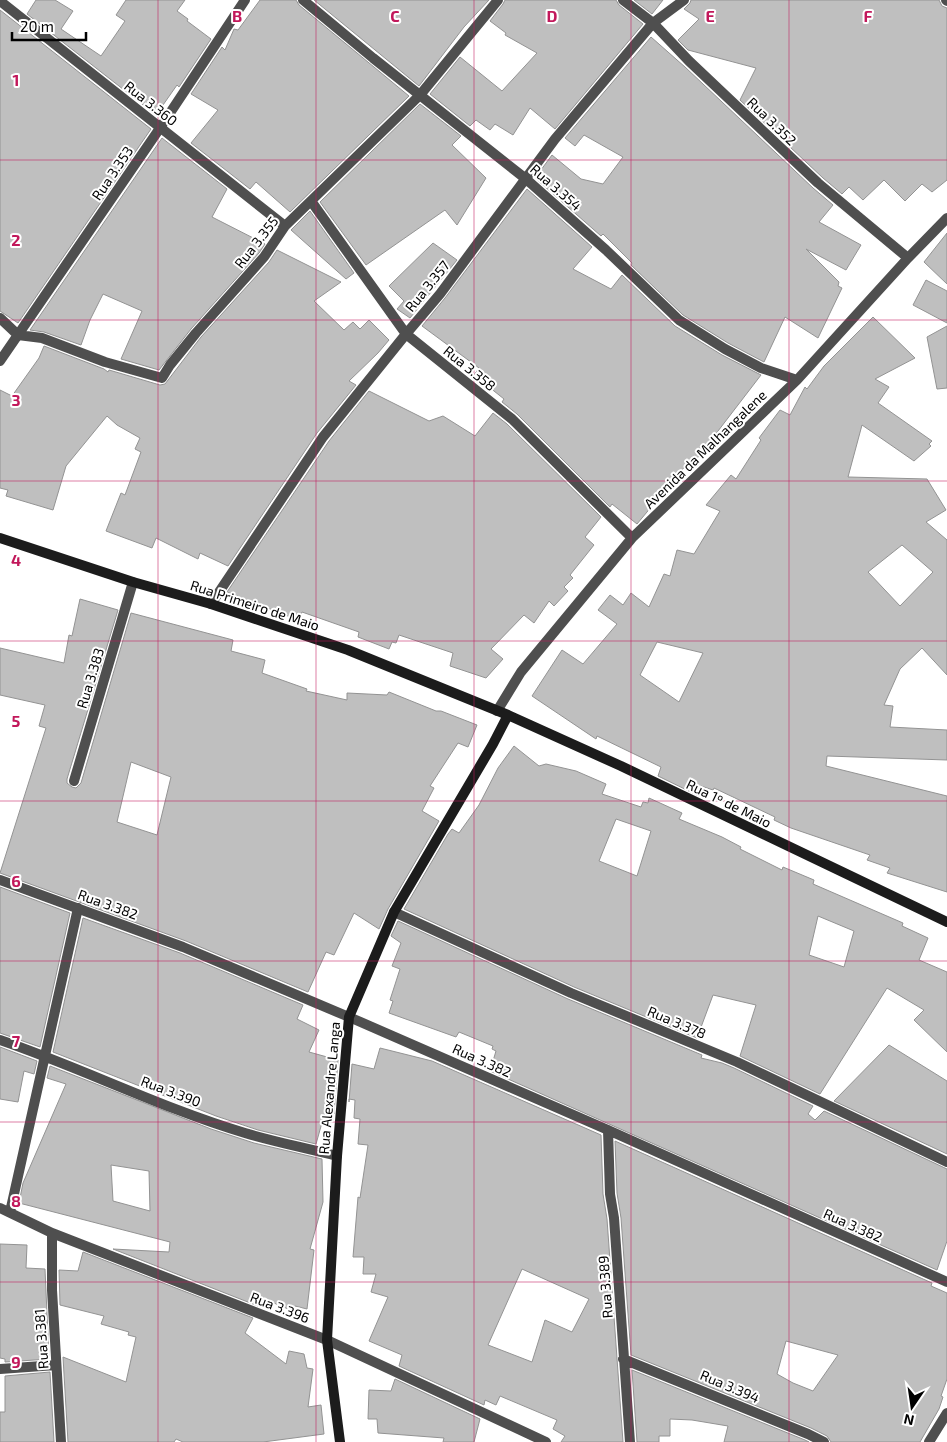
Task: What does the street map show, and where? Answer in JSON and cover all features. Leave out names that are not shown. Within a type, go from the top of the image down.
[{"type":"street","name":"Rua 3.353","points":[[0,361],[160,128],[245,0]]},
{"type":"street","name":"Rua 3.354","points":[[303,0],[526,179],[606,250],[679,320],[725,349],[761,368],[797,380]]},
{"type":"street","name":"Rua 3.355","points":[[18,335],[42,338],[105,362],[162,378],[196,333],[264,257],[285,226],[420,95],[498,0]]},
{"type":"street","name":"Rua 3.352","points":[[623,0],[653,23],[689,61],[818,183],[908,258]]},
{"type":"street","name":"Rua 3.357","points":[[211,604],[323,437],[440,294],[555,139],[653,23],[684,0]]},
{"type":"street","name":"Rua 3.360","points":[[0,1],[285,226]]},
{"type":"street","name":"Rua 3.358","points":[[311,201],[406,334],[512,419],[632,538]]},
{"type":"street","name":"Avenida da Malhangalene","points":[[497,711],[521,672],[632,538],[797,380],[947,218]]},
{"type":"street","points":[[0,318],[18,335]]},
{"type":"street","name":"Rua Primeiro de Maio","points":[[0,538],[133,582],[211,604],[348,650],[497,711]]},
{"type":"street","name":"Rua 3.383","points":[[74,782],[133,582]]},
{"type":"street","name":"Rua 1º de Maio","points":[[497,711],[628,770],[947,922]]},
{"type":"street","name":"Rua Alexandre Langa","points":[[340,1442],[327,1340],[336,1156],[349,1017],[394,912],[493,744],[508,715]]},
{"type":"street","name":"Rua 3.382","points":[[0,880],[183,947],[349,1017],[608,1130],[947,1282]]},
{"type":"street","points":[[5,1210],[46,1056],[78,908]]},
{"type":"street","name":"Rua 3.378","points":[[394,912],[571,992],[737,1062],[947,1162]]},
{"type":"street","name":"Rua 3.390","points":[[0,1040],[46,1056],[181,1111],[245,1133],[336,1156]]},
{"type":"street","name":"Rua 3.389","points":[[608,1130],[610,1194],[614,1218],[630,1442]]},
{"type":"street","name":"Rua 3.396","points":[[5,1210],[52,1233],[327,1340],[546,1442]]},
{"type":"street","name":"Rua 3.381","points":[[52,1233],[52,1290],[61,1442]]},
{"type":"street","name":"Rua 3.394","points":[[623,1359],[696,1387],[824,1442]]},
{"type":"street","points":[[0,1369],[56,1365]]},
{"type":"street","points":[[929,1442],[947,1413]]},
{"type":"building","points":[[36,0],[55,0],[73,11],[61,29],[101,56],[125,21],[116,15],[126,0],[185,0],[177,11],[211,39],[179,87],[177,85],[156,115],[27,14]]},
{"type":"building","points":[[260,0],[296,0],[299,5],[409,96],[290,212],[256,182],[250,189],[191,143],[218,110],[191,94],[222,47],[225,50],[234,29],[238,30]]},
{"type":"building","points":[[314,0],[489,0],[464,27],[419,86]]},
{"type":"building","points":[[505,0],[616,0],[619,5],[643,24],[555,129],[530,108],[513,135],[495,124],[490,130],[476,120],[470,126],[430,94],[460,57],[502,91],[537,53],[505,35],[506,33],[490,21]]},
{"type":"building","points":[[634,0],[663,0],[652,14]]},
{"type":"building","points":[[691,0],[939,0],[942,6],[947,8],[947,180],[932,192],[922,184],[905,201],[884,180],[863,200],[849,187],[842,194],[740,100],[756,68],[688,50],[678,40],[699,19],[684,9]]},
{"type":"building","points":[[0,10],[151,129],[18,323],[0,311]]},
{"type":"building","points":[[651,37],[833,205],[819,222],[861,245],[846,270],[806,249],[839,282],[838,286],[842,288],[818,338],[785,317],[764,362],[728,343],[683,315],[631,265],[632,263],[603,234],[601,236],[535,178],[552,155],[581,179],[603,184],[623,157],[584,135],[575,146],[565,138]]},
{"type":"building","points":[[420,104],[461,136],[452,145],[486,178],[457,225],[445,210],[366,265],[320,202]]},
{"type":"building","points":[[162,138],[227,189],[212,217],[265,244],[259,253],[191,329],[159,370],[121,359],[142,311],[103,294],[90,320],[81,345],[44,332],[30,330]]},
{"type":"building","points":[[527,189],[592,247],[573,269],[611,289],[622,275],[675,326],[722,355],[761,375],[695,461],[692,458],[637,524],[612,504],[610,507],[517,414],[502,402],[504,399],[474,375],[479,368],[422,326]]},
{"type":"building","points":[[310,211],[354,273],[346,279],[291,230]]},
{"type":"building","points":[[947,233],[947,284],[924,262]]},
{"type":"building","points":[[433,243],[457,260],[410,318],[397,309],[404,301],[389,286]]},
{"type":"building","points":[[277,250],[341,282],[314,301],[344,330],[353,322],[360,329],[369,320],[389,340],[349,381],[356,385],[317,433],[228,566],[200,553],[198,559],[156,538],[152,548],[106,531],[121,493],[125,495],[141,452],[135,449],[140,438],[117,425],[107,416],[66,466],[53,510],[6,496],[8,490],[0,488],[0,390],[12,396],[39,358],[44,346],[108,372],[109,370],[160,385],[165,384],[201,337],[269,262]]},
{"type":"building","points":[[926,280],[947,291],[947,323],[913,305]]},
{"type":"building","points":[[873,317],[915,358],[875,379],[889,387],[878,403],[932,441],[929,444],[931,446],[914,461],[862,425],[848,477],[927,479],[946,510],[926,522],[947,540],[947,675],[922,648],[900,669],[884,705],[893,706],[890,727],[947,730],[947,760],[827,756],[826,766],[947,796],[947,892],[887,873],[890,868],[867,860],[870,855],[791,828],[774,820],[775,817],[714,788],[713,790],[701,786],[697,795],[658,776],[661,767],[597,736],[596,739],[532,696],[562,650],[583,664],[617,624],[598,610],[610,595],[623,605],[631,593],[649,607],[664,574],[670,576],[677,550],[694,554],[720,511],[706,505],[731,475],[736,479],[761,440],[759,438],[780,410],[790,415],[805,387],[807,389],[824,366]],"holes":[[[902,545],[933,572],[900,606],[868,572]],[[657,642],[703,653],[679,702],[640,675]]]},
{"type":"building","points":[[947,326],[947,388],[937,389],[927,337]]},
{"type":"building","points":[[369,391],[429,421],[443,416],[475,436],[493,413],[507,424],[601,517],[585,537],[594,545],[570,575],[573,578],[564,587],[568,591],[554,606],[549,601],[534,623],[524,615],[491,649],[503,659],[486,678],[450,666],[453,653],[399,635],[396,643],[392,642],[389,649],[358,637],[359,632],[302,612],[298,620],[227,592],[329,441]]},
{"type":"building","points":[[80,599],[118,610],[67,779],[67,783],[76,788],[81,783],[131,613],[233,640],[231,651],[265,660],[262,673],[307,689],[306,691],[347,700],[347,693],[387,695],[389,692],[477,725],[468,747],[458,743],[430,786],[434,788],[422,811],[439,821],[388,909],[379,929],[354,913],[334,955],[326,952],[308,992],[186,941],[0,873],[46,728],[39,726],[45,705],[0,695],[0,648],[64,663],[69,635],[72,636]],"holes":[[[131,762],[171,777],[157,835],[117,822]]]},
{"type":"building","points":[[514,746],[539,766],[546,764],[576,771],[606,784],[602,794],[641,807],[643,802],[648,803],[649,798],[682,813],[679,819],[722,837],[741,847],[740,849],[782,870],[783,867],[814,880],[813,884],[903,923],[902,926],[928,938],[919,960],[947,972],[947,1052],[914,1020],[924,1010],[887,988],[820,1094],[740,1056],[756,1005],[713,995],[697,1038],[574,987],[404,909],[448,834],[452,829],[459,833],[479,805],[498,768]],"holes":[[[616,819],[651,831],[637,876],[599,861]],[[818,916],[854,931],[844,967],[809,955]]]},
{"type":"building","points":[[0,887],[70,913],[40,1047],[0,1033]]},
{"type":"building","points":[[83,918],[180,953],[303,1005],[297,1019],[319,1030],[309,1052],[338,1060],[334,1114],[325,1112],[316,1144],[258,1130],[216,1116],[53,1052]]},
{"type":"building","points":[[398,921],[568,999],[702,1055],[701,1058],[734,1068],[813,1106],[808,1114],[815,1120],[824,1111],[947,1169],[947,1241],[937,1270],[490,1071],[496,1051],[492,1049],[493,1046],[459,1032],[456,1037],[389,1013],[393,1001],[390,1000],[400,969],[392,966],[401,943],[391,936]]},
{"type":"building","points":[[889,1045],[947,1081],[947,1154],[834,1101]]},
{"type":"building","points":[[0,1047],[37,1061],[34,1074],[24,1071],[18,1102],[0,1099]]},
{"type":"building","points":[[380,1048],[432,1061],[601,1135],[603,1194],[607,1219],[623,1442],[561,1442],[565,1436],[553,1429],[557,1420],[500,1396],[496,1405],[485,1400],[484,1405],[399,1366],[402,1355],[369,1341],[388,1297],[371,1292],[376,1274],[363,1274],[364,1257],[353,1257],[358,1197],[360,1198],[368,1145],[358,1144],[360,1119],[354,1118],[355,1100],[349,1099],[352,1064],[374,1069]],"holes":[[[522,1269],[589,1299],[572,1332],[545,1320],[532,1362],[488,1345]]]},
{"type":"building","points":[[50,1066],[211,1129],[254,1143],[322,1159],[323,1202],[310,1249],[314,1250],[307,1309],[295,1306],[293,1311],[262,1298],[258,1306],[113,1249],[169,1252],[170,1242],[19,1203],[23,1183],[66,1084],[47,1078]],"holes":[[[111,1165],[149,1171],[150,1211],[113,1201]]]},
{"type":"building","points":[[615,1141],[932,1283],[931,1286],[947,1293],[947,1379],[939,1409],[920,1442],[831,1442],[827,1436],[811,1428],[631,1355],[621,1218],[617,1193]],"holes":[[[786,1341],[838,1355],[813,1391],[777,1374]]]},
{"type":"building","points":[[0,1244],[27,1245],[26,1268],[45,1269],[49,1359],[5,1362],[5,1359],[0,1358]]},
{"type":"building","points":[[83,1252],[253,1318],[245,1333],[286,1364],[289,1351],[304,1354],[307,1368],[313,1369],[308,1407],[321,1405],[324,1434],[263,1442],[183,1442],[176,1439],[174,1442],[68,1442],[63,1357],[126,1382],[136,1337],[128,1335],[129,1332],[101,1324],[104,1316],[60,1305],[59,1270],[78,1271]]},
{"type":"building","points":[[632,1370],[809,1442],[724,1442],[728,1426],[692,1420],[670,1419],[670,1436],[659,1436],[659,1442],[637,1442]]},
{"type":"building","points":[[50,1372],[54,1442],[0,1442],[0,1412],[5,1412],[5,1376]]},
{"type":"building","points":[[395,1379],[480,1419],[474,1442],[443,1442],[444,1438],[378,1433],[377,1419],[368,1419],[369,1390],[391,1391]]}]
